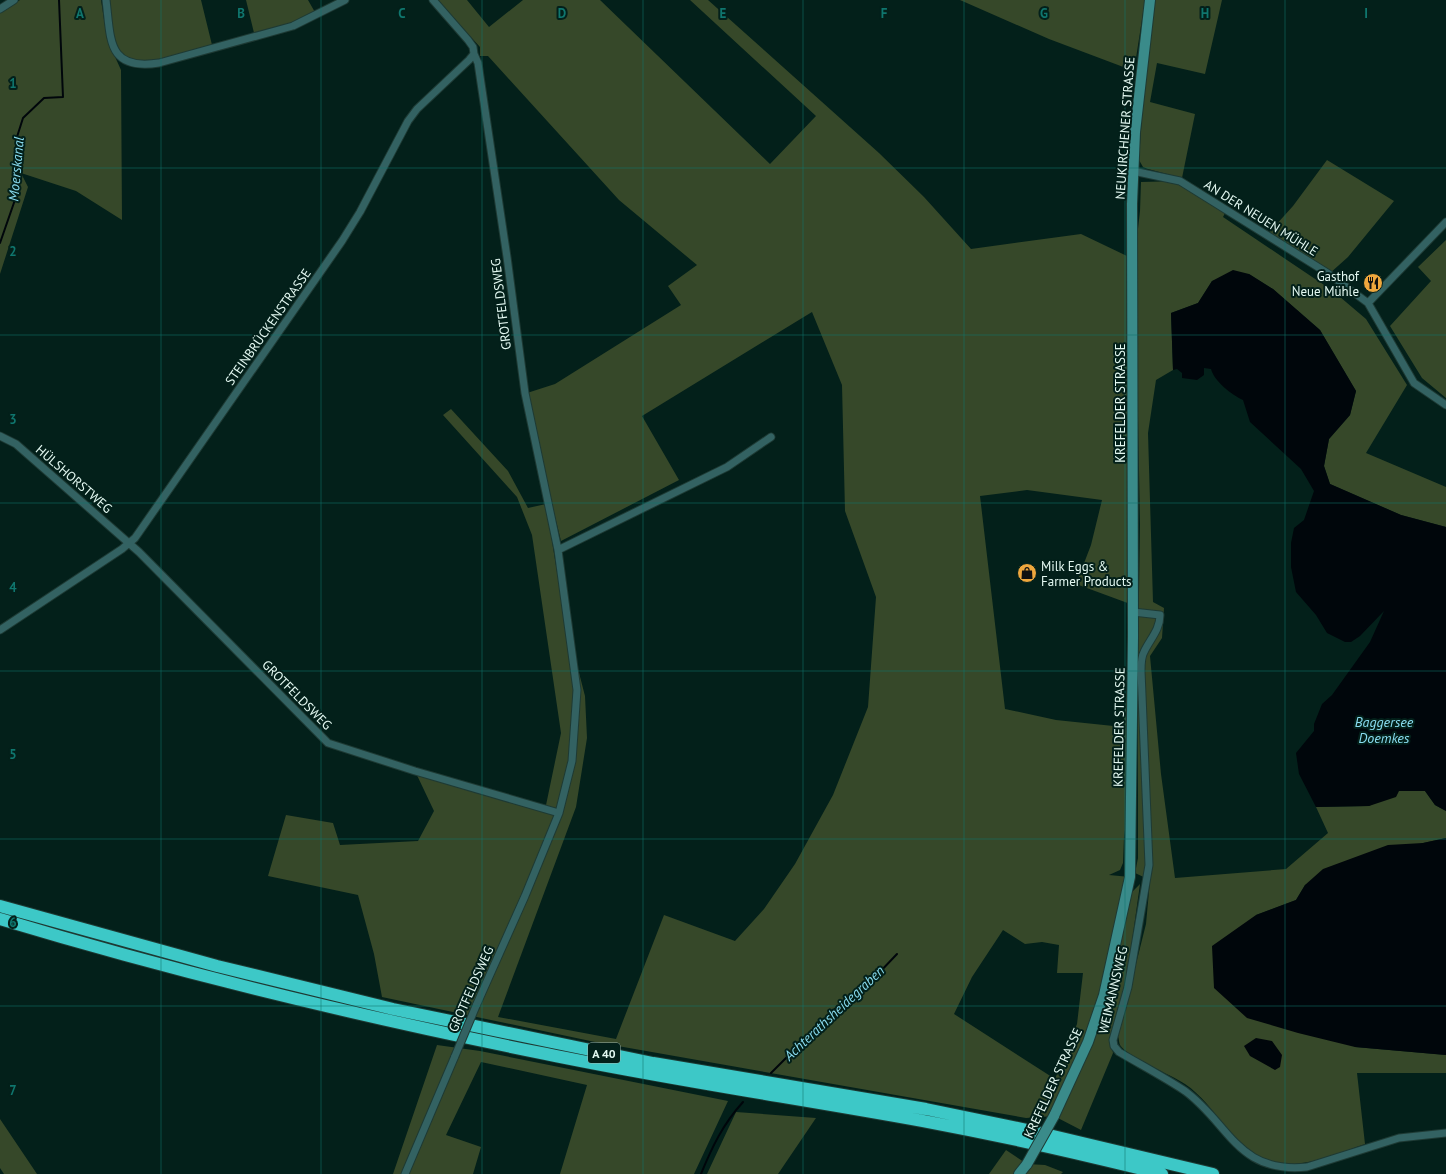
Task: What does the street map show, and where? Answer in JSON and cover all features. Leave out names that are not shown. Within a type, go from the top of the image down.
[{"type":"highway","name":"A 40","points":[[0,906],[217,966],[393,1009],[653,1063],[918,1108],[1032,1131],[1213,1174]]},
{"type":"highway","name":"A 40","points":[[0,919],[125,955],[392,1021],[545,1054],[649,1074],[926,1122],[1014,1139],[1162,1174]]},
{"type":"main road","name":"NEUKIRCHENER STRASSE","points":[[1132,258],[1133,171],[1138,95],[1150,0]]},
{"type":"main road","name":"KREFELDER STRASSE","points":[[1019,1174],[1027,1164],[1054,1116],[1088,1042],[1104,995],[1130,877],[1133,612],[1132,258]]},
{"type":"street","points":[[0,9],[14,0]]},
{"type":"street","points":[[106,0],[111,41],[114,48],[119,56],[128,63],[138,65],[159,63],[275,32],[299,24],[345,0]]},
{"type":"street","points":[[433,0],[468,40],[473,47],[474,54]]},
{"type":"street","name":"STEINBRÜCKENSTRASSE","points":[[0,630],[129,544],[342,241],[360,212],[408,121],[417,109],[474,54]]},
{"type":"street","name":"GROTFELDSWEG","points":[[405,1174],[476,1006],[525,896],[559,813],[572,761],[577,690],[558,550],[525,393],[490,139],[478,63],[474,54]]},
{"type":"street","name":"AN DER NEUEN MÜHLE","points":[[1133,171],[1180,181],[1329,274],[1368,304],[1414,383],[1446,405]]},
{"type":"street","points":[[1368,304],[1446,222]]},
{"type":"street","name":"HÜLSHORSTWEG","points":[[0,436],[21,448],[129,544]]},
{"type":"street","points":[[558,550],[727,467],[771,437]]},
{"type":"street","name":"GROTFELDSWEG","points":[[129,544],[139,552],[328,743],[559,813]]},
{"type":"street","name":"WEIMANNSWEG","points":[[1133,612],[1160,615],[1160,623],[1152,640],[1143,653],[1141,671],[1143,762],[1148,832],[1147,879],[1144,888],[1128,987],[1113,1040],[1114,1046],[1119,1052],[1185,1091],[1238,1148],[1255,1161],[1277,1169],[1292,1170],[1307,1167],[1399,1138],[1446,1133]]},
{"type":"green space","points":[[20,0],[101,0],[107,39],[121,70],[122,220],[76,191],[21,173],[28,187],[0,274],[0,13]]},
{"type":"green space","points":[[110,0],[201,0],[213,49],[159,63],[128,63],[113,41]]},
{"type":"green space","points":[[246,0],[308,0],[316,14],[255,37]]},
{"type":"green space","points":[[437,0],[467,0],[489,27],[523,0],[600,0],[770,164],[816,116],[690,0],[708,0],[879,153],[924,197],[971,249],[1081,234],[1127,256],[1133,605],[1076,584],[1091,545],[1102,500],[1027,490],[980,496],[1005,709],[1056,720],[1123,727],[1133,636],[1131,788],[1124,837],[1123,863],[1120,870],[1109,875],[1130,877],[1127,897],[1140,884],[1125,991],[1110,1037],[1113,1053],[1081,1130],[1054,1116],[1026,1118],[595,1042],[382,997],[374,954],[358,895],[268,876],[286,815],[333,823],[340,845],[418,841],[434,811],[415,771],[545,810],[561,733],[532,535],[517,497],[443,415],[451,409],[508,471],[528,508],[546,504],[570,652],[578,669],[585,696],[587,738],[576,807],[498,1017],[616,1039],[664,915],[735,941],[764,909],[795,864],[833,795],[868,707],[876,597],[845,511],[842,385],[812,312],[642,416],[679,480],[561,541],[542,464],[527,393],[555,384],[681,305],[668,286],[697,265],[619,200],[488,56],[480,56],[480,47]],"holes":[[[1003,930],[1025,944],[1042,942],[1059,945],[1057,973],[1083,973],[1077,1024],[1055,1079],[954,1014],[972,977]]]},
{"type":"green space","points":[[960,0],[1145,0],[1134,71],[1049,39]]},
{"type":"green space","points":[[1155,0],[1222,0],[1205,74],[1157,63],[1150,102],[1195,114],[1182,178],[1143,167],[1139,160],[1144,84]]},
{"type":"green space","points":[[1327,160],[1394,201],[1348,257],[1329,274],[1266,236],[1293,206]]},
{"type":"green space","points":[[1180,181],[1226,211],[1223,217],[1333,291],[1366,319],[1407,385],[1366,453],[1446,487],[1446,527],[1401,515],[1330,484],[1324,466],[1329,439],[1350,415],[1356,391],[1320,330],[1273,289],[1249,274],[1212,281],[1198,303],[1171,313],[1173,370],[1156,380],[1148,433],[1153,602],[1164,608],[1162,638],[1150,656],[1161,774],[1175,878],[1286,869],[1328,833],[1316,807],[1369,806],[1398,791],[1425,791],[1435,805],[1446,811],[1446,838],[1423,843],[1305,885],[1296,900],[1256,915],[1355,1047],[1446,1055],[1446,1073],[1357,1073],[1365,1144],[1332,1156],[1296,1164],[1274,1163],[1260,1158],[1247,1150],[1226,1128],[1197,1093],[1179,1080],[1150,1066],[1124,1050],[1120,1045],[1118,1036],[1146,924],[1150,880],[1135,873],[1138,858],[1140,524],[1135,255],[1140,211],[1141,182]]},
{"type":"green space","points":[[1446,240],[1446,398],[1422,378],[1390,326],[1431,281],[1418,267]]},
{"type":"green space","points":[[437,1045],[480,1051],[728,1101],[694,1174],[560,1174],[587,1085],[481,1062],[446,1135],[481,1147],[473,1174],[393,1174]]},
{"type":"green space","points":[[736,1112],[816,1118],[778,1174],[707,1174]]},
{"type":"green space","points":[[0,1119],[37,1174],[4,1174],[0,1168]]},
{"type":"green space","points":[[1006,1150],[1027,1164],[1045,1165],[1063,1172],[1061,1174],[989,1174]]},
{"type":"water","name":"Baggersee Doemkes","points":[[1233,270],[1249,274],[1273,289],[1320,330],[1356,391],[1350,415],[1329,439],[1324,466],[1330,484],[1401,515],[1446,527],[1446,811],[1435,805],[1425,791],[1399,791],[1396,797],[1369,806],[1316,807],[1299,774],[1296,753],[1314,731],[1314,724],[1322,704],[1332,695],[1370,642],[1384,611],[1360,636],[1351,642],[1345,642],[1327,633],[1316,615],[1296,592],[1291,567],[1291,543],[1294,528],[1304,520],[1314,491],[1301,469],[1250,422],[1243,400],[1224,387],[1213,374],[1211,369],[1204,368],[1204,375],[1197,380],[1182,378],[1182,373],[1177,369],[1173,370],[1171,313],[1198,303],[1212,281]]},
{"type":"water","points":[[1446,838],[1446,1055],[1355,1047],[1298,1033],[1247,1018],[1214,988],[1212,946],[1256,915],[1296,900],[1305,885],[1323,869],[1388,845],[1423,843]]},
{"type":"water","points":[[1256,1038],[1272,1041],[1282,1055],[1280,1067],[1275,1070],[1250,1056],[1244,1046]]},
{"type":"waterway","name":"Moerskanal","points":[[0,243],[17,194],[16,140],[23,118],[44,98],[63,97],[59,0]]},
{"type":"waterway","name":"Achterathsheidegraben","points":[[771,1073],[835,1009],[876,976],[897,954]]},
{"type":"waterway","name":"Achterathsheidegraben","points":[[701,1174],[709,1154],[719,1136],[743,1102]]},
{"type":"place","name":"Gasthof Neue Mühle","points":[[1373,283]]},
{"type":"place","name":"Milk Eggs & Farmer Products","points":[[1027,573]]}]
